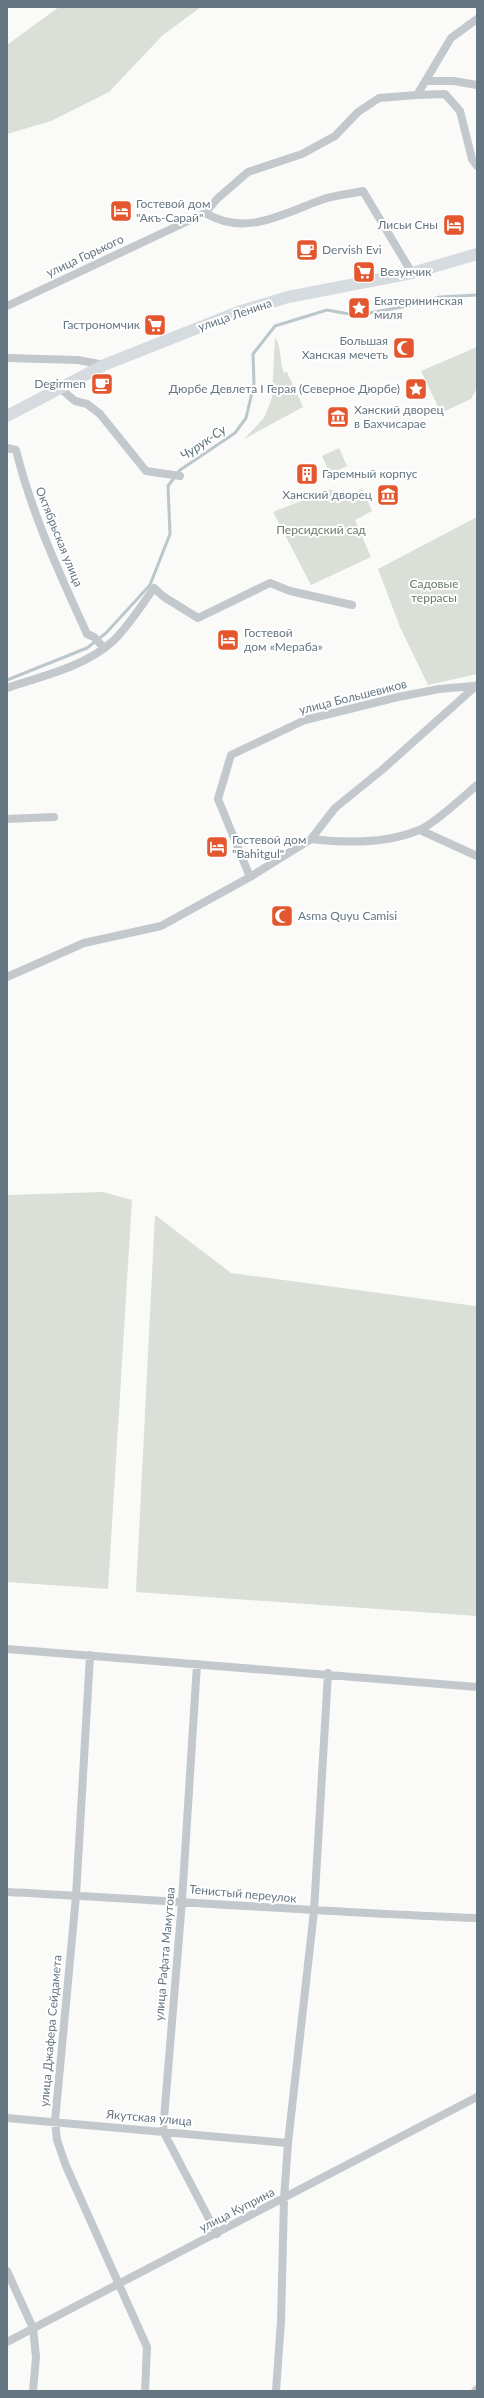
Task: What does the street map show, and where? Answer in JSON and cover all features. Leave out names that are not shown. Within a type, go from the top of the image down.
[{"type":"main road","name":"улица Ленина","points":[[7,416],[61,389],[104,365],[238,312],[288,297],[412,273],[477,254]]},
{"type":"street","points":[[417,95],[426,81],[433,64],[451,38],[477,19]]},
{"type":"street","points":[[426,81],[454,81],[477,85]]},
{"type":"street","name":"улица Горького","points":[[7,306],[205,213],[218,198],[248,172],[302,154],[335,136],[358,112],[379,98],[445,94],[460,110],[472,159],[477,166]]},
{"type":"street","points":[[205,213],[214,218],[238,224],[266,222],[300,210],[322,200],[363,191],[412,273]]},
{"type":"street","points":[[7,358],[78,360],[104,365]]},
{"type":"street","points":[[61,389],[75,401],[87,404],[100,414],[146,472],[176,475]]},
{"type":"street","name":"Октябрьская улица","points":[[7,448],[16,450],[24,482],[46,542],[87,634],[94,637],[102,646]]},
{"type":"street","points":[[7,688],[71,666],[102,646],[113,641],[154,588],[164,597],[198,618],[270,583],[290,591],[352,605]]},
{"type":"street","points":[[7,977],[84,943],[161,926],[250,877],[311,838],[335,808],[383,769],[475,686]]},
{"type":"street","name":"улица Большевиков","points":[[250,877],[218,799],[230,755],[305,720],[439,689],[475,686]]},
{"type":"street","points":[[311,838],[337,842],[352,841],[387,838],[420,830],[477,786]]},
{"type":"street","points":[[7,819],[54,817]]},
{"type":"street","points":[[420,830],[477,856]]},
{"type":"street","points":[[7,1649],[477,1687]]},
{"type":"street","name":"улица Джафера Сейдамета","points":[[90,1655],[76,1896],[55,2121],[57,2140],[66,2166],[147,2347],[145,2391]]},
{"type":"street","name":"улица Рафата Мамутова","points":[[163,2131],[182,1901],[197,1664]]},
{"type":"street","points":[[276,2391],[281,2321],[284,2199],[288,2143],[314,1911],[328,1674]]},
{"type":"street","name":"Тенистый переулок","points":[[7,1892],[182,1901],[314,1911],[477,1918]]},
{"type":"street","name":"улица Куприна","points":[[7,2342],[217,2234],[477,2097]]},
{"type":"street","name":"Якутская улица","points":[[7,2118],[55,2121],[288,2143]]},
{"type":"street","points":[[163,2131],[217,2234]]},
{"type":"street","points":[[7,2271],[33,2328],[36,2357],[34,2391]]},
{"type":"green space","points":[[59,7],[201,7],[163,35],[109,92],[51,121],[7,134],[7,45]]},
{"type":"green space","points":[[275,337],[279,345],[284,373],[287,372],[303,407],[244,439],[264,418],[272,398]]},
{"type":"green space","points":[[477,347],[477,388],[471,399],[441,413],[421,371]]},
{"type":"green space","points":[[339,448],[347,466],[330,474],[322,456]]},
{"type":"green space","name":"Персидский сад","points":[[362,488],[372,511],[355,520],[371,557],[311,585],[273,512],[331,489],[338,495],[353,496]]},
{"type":"green space","name":"Садовые террасы","points":[[477,517],[477,674],[428,685],[400,627],[378,569]]},
{"type":"green space","points":[[103,1192],[132,1200],[108,1589],[7,1582],[7,1195]]},
{"type":"green space","points":[[155,1215],[231,1273],[475,1306],[477,1305],[477,1616],[136,1592]]},
{"type":"waterway","name":"Чурук-Су","points":[[7,680],[87,648],[106,633],[150,585],[170,534],[168,486],[180,470],[235,433],[246,418],[254,384],[253,354],[275,326],[327,310],[349,314],[369,313],[408,306],[440,297],[477,295]]},
{"type":"place","name":"Гостевой дом \"Акъ-Сарай\"","points":[[121,211]]},
{"type":"place","name":"Лисьи Сны","points":[[454,225]]},
{"type":"place","name":"Dervish Evi","points":[[307,250]]},
{"type":"place","name":"Везунчик","points":[[364,272]]},
{"type":"place","name":"Екатерининская миля","points":[[359,308]]},
{"type":"place","name":"Гастрономчик","points":[[155,325]]},
{"type":"place","name":"Большая Ханская мечеть","points":[[404,348]]},
{"type":"place","name":"Degirmen","points":[[102,384]]},
{"type":"place","name":"Дюрбе Девлета I Герая (Северное Дюрбе)","points":[[416,389]]},
{"type":"place","name":"Ханский дворец в Бахчисарае","points":[[338,417]]},
{"type":"place","name":"Гаремный корпус","points":[[307,474]]},
{"type":"place","name":"Ханский дворец","points":[[388,495]]},
{"type":"place","name":"Гостевой дом «Мераба»","points":[[228,640]]},
{"type":"place","name":"Гостевой дом \"Bahitgul\"","points":[[217,847]]},
{"type":"place","name":"Asma Quyu Camisi","points":[[282,916]]}]
